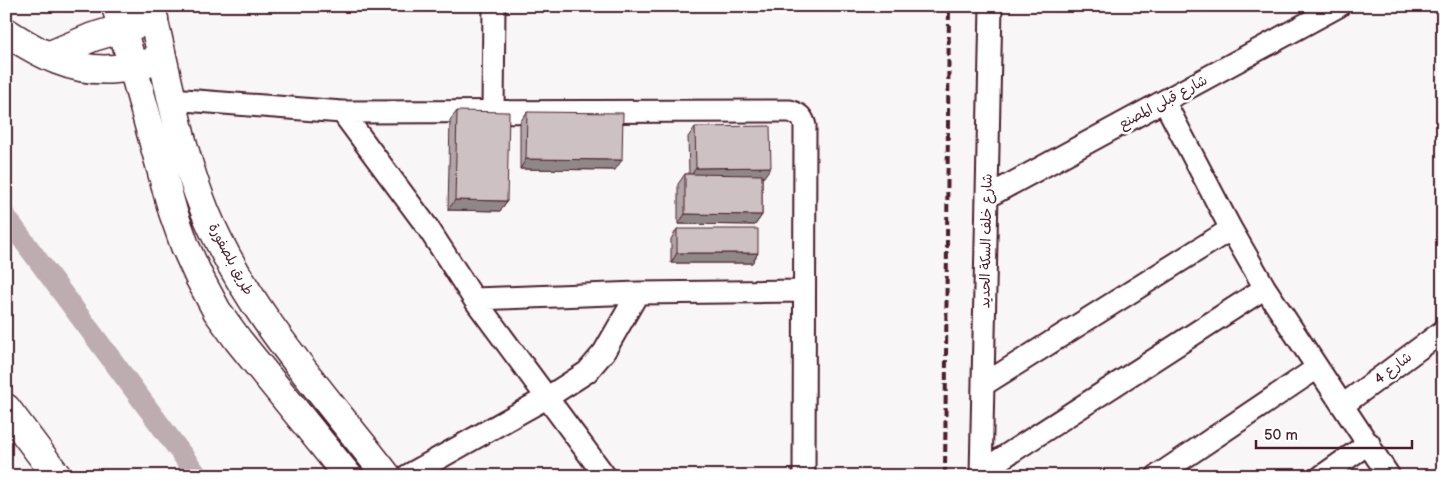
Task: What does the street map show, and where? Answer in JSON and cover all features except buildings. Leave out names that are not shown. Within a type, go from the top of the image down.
[{"type":"main road","points":[[48,56],[93,37],[119,17],[152,13]]},
{"type":"main road","name":"طريق بلصفورة","points":[[152,13],[171,98],[193,176],[205,210],[237,276],[279,336],[387,476]]},
{"type":"main road","points":[[119,17],[173,212],[185,246],[200,279],[217,310],[238,340],[348,476]]},
{"type":"main road","points":[[6,32],[48,56],[81,68],[117,69],[162,60]]},
{"type":"main road","points":[[6,408],[58,476]]},
{"type":"street","points":[[493,110],[494,6]]},
{"type":"street","name":"شارع خلف السكة الحديد","points":[[981,473],[991,6]]},
{"type":"street","name":"شارع قبلى المصنع","points":[[987,197],[1339,6]]},
{"type":"street","points":[[171,98],[342,112],[493,110],[790,111],[798,113],[803,118],[805,126],[804,476]]},
{"type":"street","points":[[1164,101],[1231,229],[1265,288],[1389,476]]},
{"type":"street","points":[[342,112],[428,228],[474,299],[605,476]]},
{"type":"street","points":[[983,386],[1231,229]]},
{"type":"street","points":[[981,473],[1265,288]]},
{"type":"street","points":[[474,299],[638,293],[804,291]]},
{"type":"street","points":[[407,476],[548,397],[596,364],[638,293]]},
{"type":"street","name":"شارع 4","points":[[1343,406],[1443,331]]},
{"type":"street","points":[[1157,476],[1317,368]]},
{"type":"street","points":[[1322,476],[1368,443]]},
{"type":"waterway","points":[[6,217],[198,476]]},
{"type":"railway","points":[[945,476],[949,6]]}]
